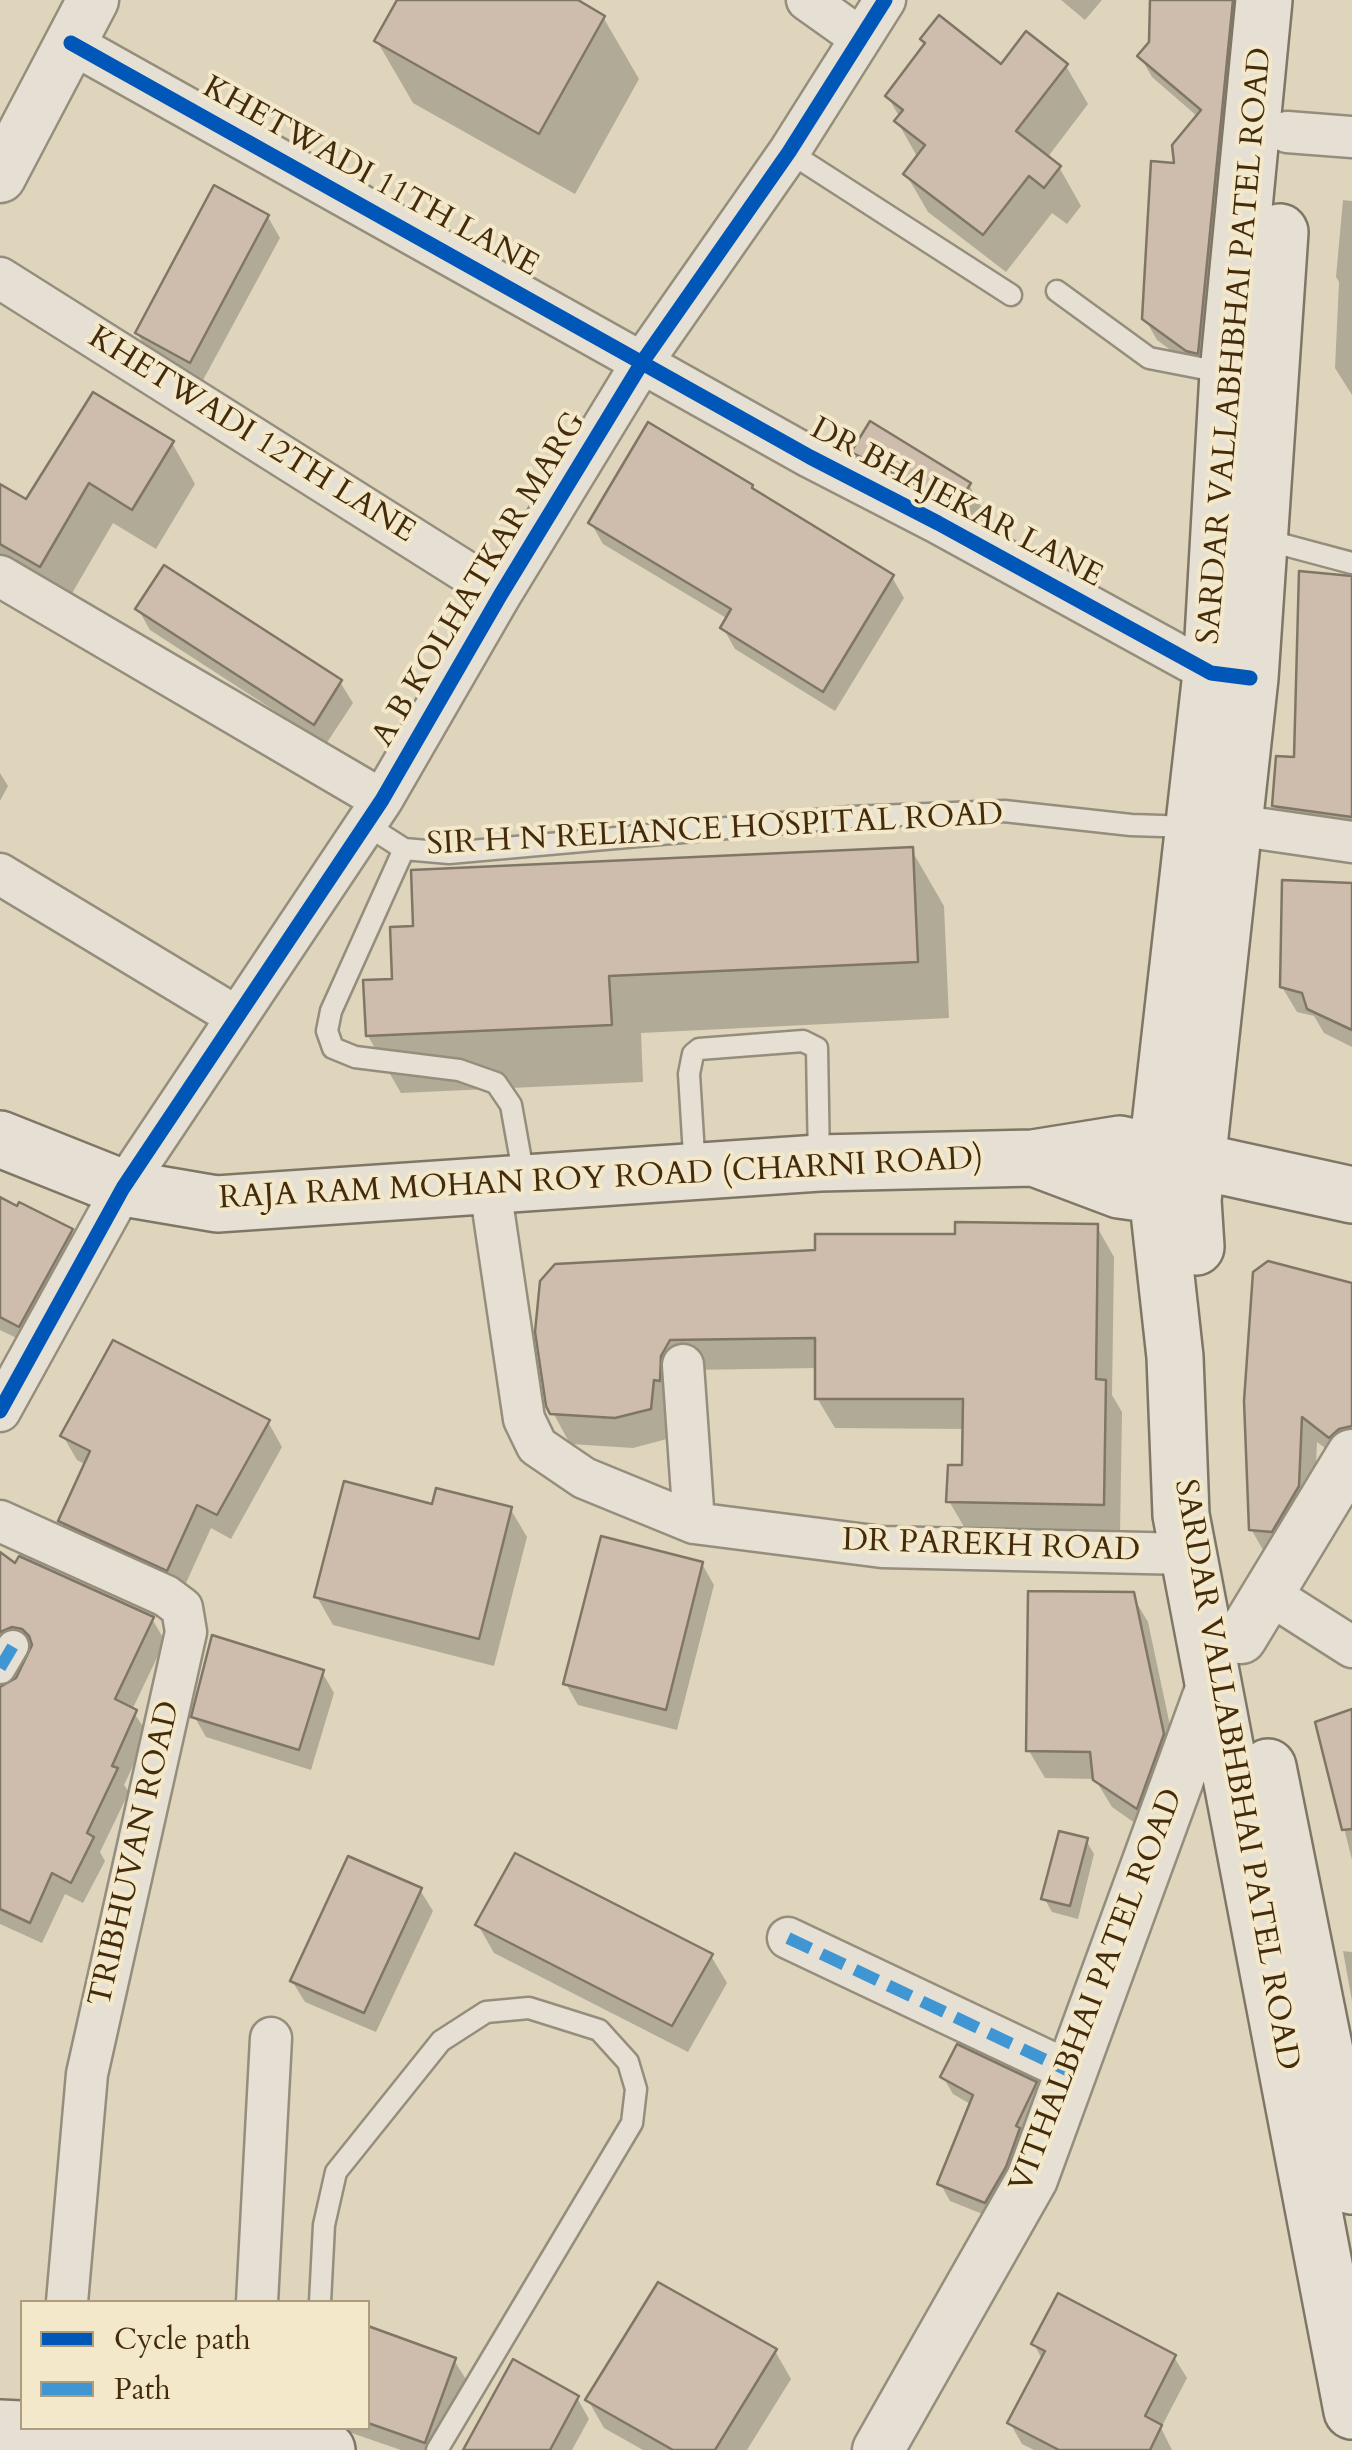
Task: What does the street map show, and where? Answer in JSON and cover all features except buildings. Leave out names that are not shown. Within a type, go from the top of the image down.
[{"type":"main road","name":"SARDAR VALLABHBHAI PATEL ROAD","points":[[1230,676],[1228,373],[1264,0]]},
{"type":"main road","name":"SARDAR VALLABHBHAI PATEL ROAD","points":[[1300,0],[1257,538],[1230,676],[1176,1176],[1175,1357],[1181,1515],[1188,1554],[1241,1638],[1352,2411]]},
{"type":"main road","name":"RAJA RAM MOHAN ROY ROAD (CHARNI ROAD)","points":[[0,1140],[123,1188],[217,1204],[819,1163],[1034,1158],[1120,1144],[1176,1176],[1262,1210],[1352,1230]]},
{"type":"main road","name":"SARDAR VALLABHBHAI PATEL ROAD","points":[[1176,1176],[1215,1504],[1352,2186]]},
{"type":"main road","name":"RAJA RAM MOHAN ROY ROAD (CHARNI ROAD)","points":[[1176,1176],[1352,1194]]},
{"type":"main road","points":[[0,2428],[56,2436],[250,2434],[313,2440]]},
{"type":"street","points":[[807,0],[859,37]]},
{"type":"street","name":"A B KOLHATKAR MARG","points":[[0,1410],[123,1188],[373,812],[643,361],[789,152],[885,0]]},
{"type":"street","points":[[0,177],[82,22]]},
{"type":"street","name":"KHETWADI 11TH LANE","points":[[82,22],[643,361]]},
{"type":"street","points":[[1287,132],[1352,138]]},
{"type":"street","name":"KHETWADI 12TH LANE","points":[[0,278],[501,594]]},
{"type":"street","name":"DR BHAJEKAR LANE","points":[[643,361],[810,458],[1230,676]]},
{"type":"street","points":[[0,576],[373,812]]},
{"type":"street","points":[[1214,826],[1352,842]]},
{"type":"street","points":[[0,874],[237,1016]]},
{"type":"street","name":"DR PAREKH ROAD","points":[[508,1186],[524,1419],[537,1446],[584,1478],[694,1522],[882,1547],[1188,1554]]},
{"type":"street","points":[[683,1365],[694,1522]]},
{"type":"street","name":"VITHALBHAI PATEL ROAD","points":[[878,2450],[1032,2179],[1241,1638],[1352,1455]]},
{"type":"street","name":"TRIBHUVAN ROAD","points":[[0,1521],[166,1596],[182,1608],[186,1632],[86,2074],[67,2300]]},
{"type":"street","points":[[1241,1638],[1352,1647]]},
{"type":"street","points":[[788,1938],[1071,2072]]},
{"type":"street","points":[[256,2300],[272,2038]]},
{"type":"lane","points":[[789,152],[1011,295]]},
{"type":"lane","points":[[1057,292],[1149,358],[1228,373]]},
{"type":"lane","points":[[1257,538],[1352,563]]},
{"type":"lane","name":"SIR H N RELIANCE HOSPITAL ROAD","points":[[373,812],[404,848],[449,853],[850,816],[1004,812],[1131,825],[1214,826]]},
{"type":"lane","points":[[404,848],[331,1011],[327,1031],[333,1048],[356,1058],[458,1070],[496,1083],[511,1105],[508,1186]]},
{"type":"lane","points":[[695,1173],[688,1074],[693,1054],[699,1049],[802,1041],[817,1048],[819,1163]]},
{"type":"lane","points":[[320,2300],[324,2224],[336,2172],[441,2041],[486,2012],[528,2008],[599,2030],[628,2062],[636,2089],[632,2123],[437,2450]]},
{"type":"marked path","points":[[0,1668],[13,1646]]},
{"type":"marked path","points":[[788,1938],[1071,2072]]},
{"type":"cycle path","points":[[0,1411],[123,1188],[382,800],[643,361],[789,152],[885,0]]},
{"type":"cycle path","points":[[71,43],[810,457],[1211,673],[1250,678]]}]
